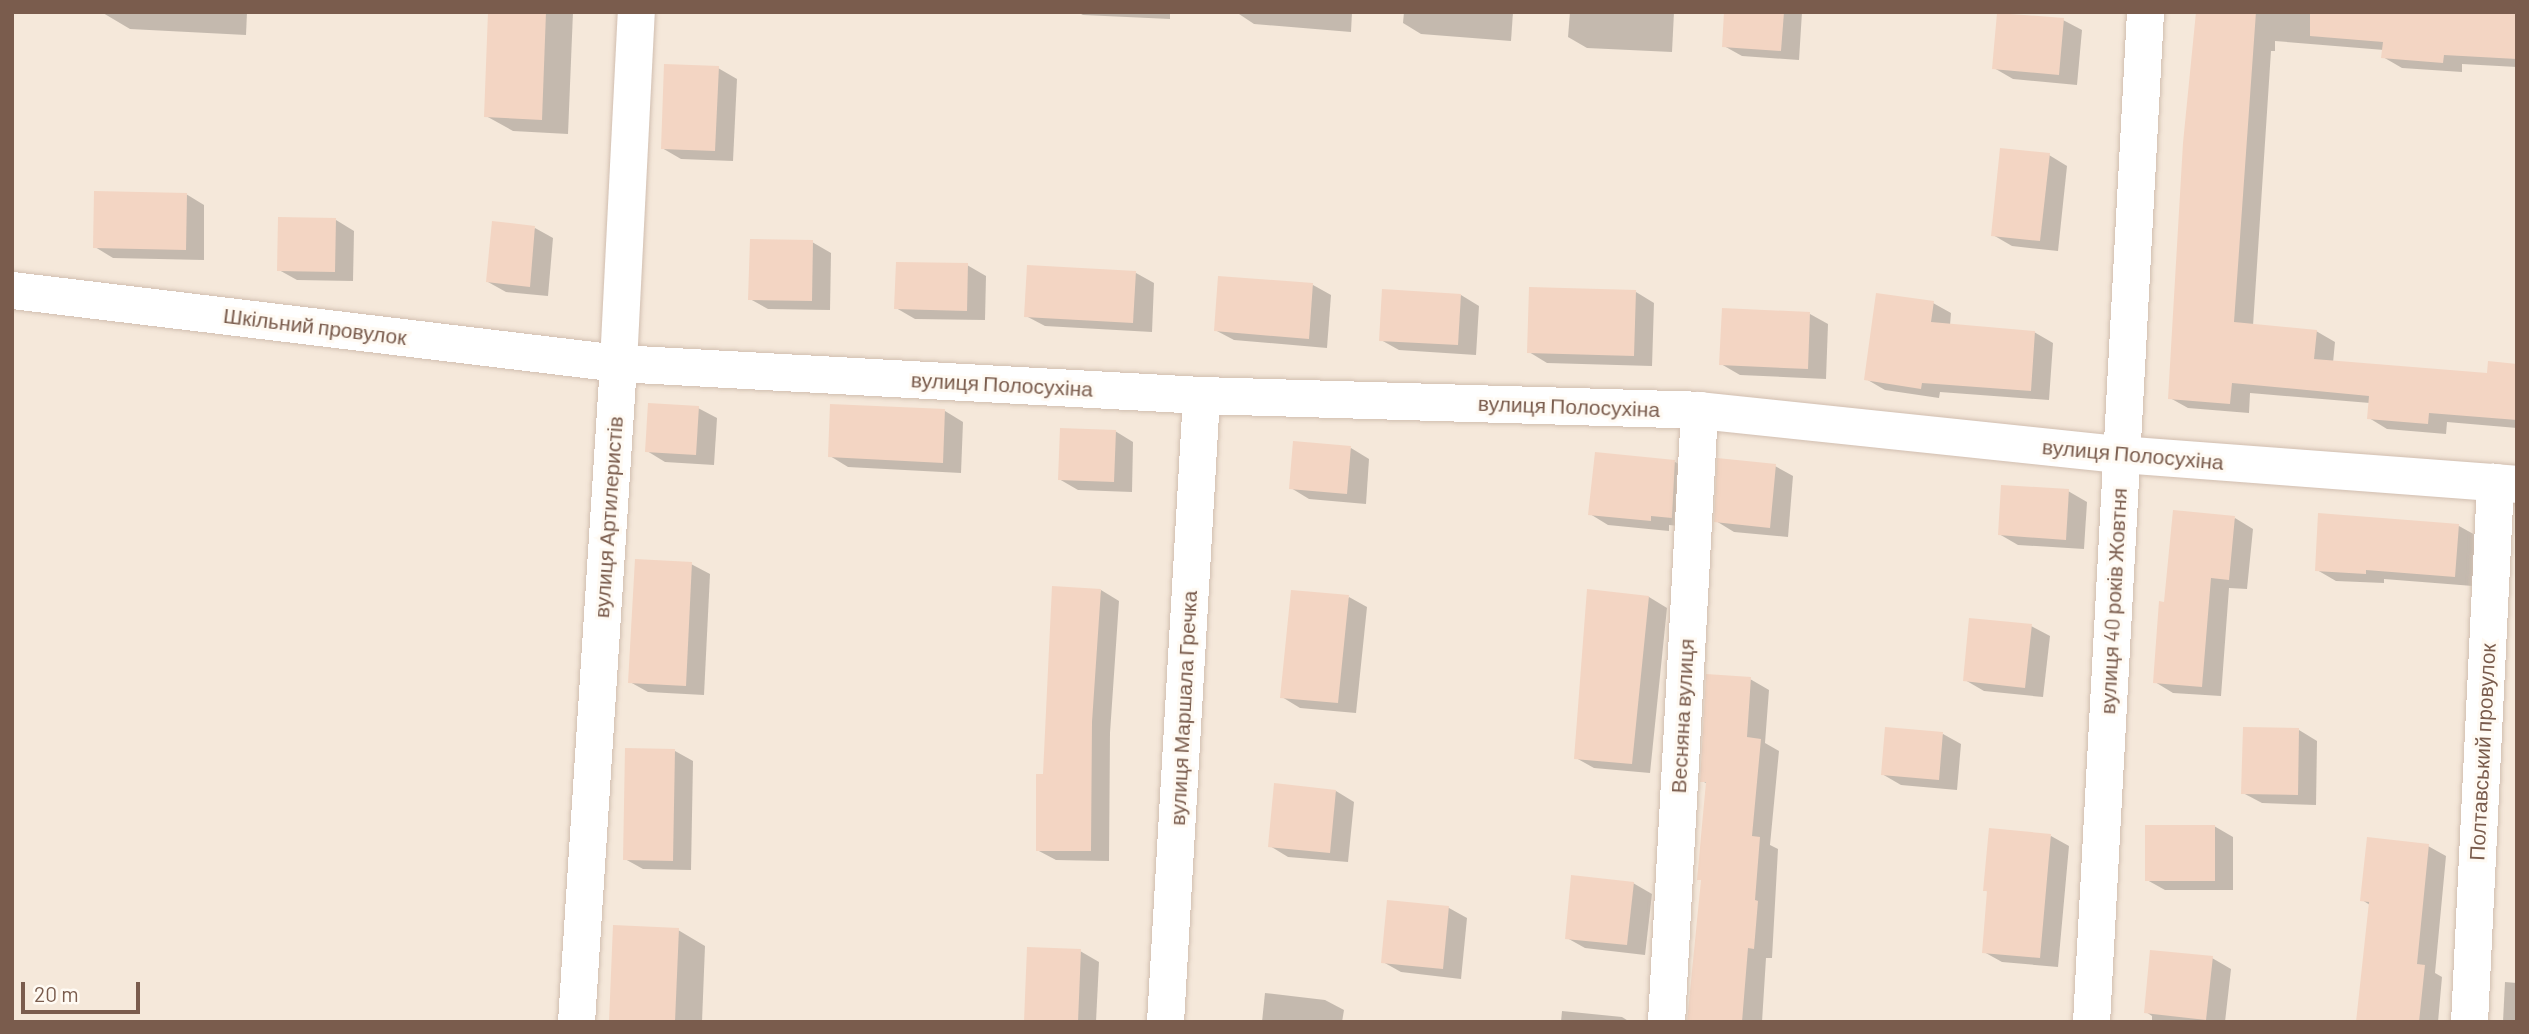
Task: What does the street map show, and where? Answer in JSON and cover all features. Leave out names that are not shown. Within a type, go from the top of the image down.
[{"type":"street","name":"вулиця Артилеристів","points":[[576,1022],[618,363],[636,12]]},
{"type":"street","name":"вулиця 40 років Жовтня","points":[[2091,1022],[2145,12]]},
{"type":"street","name":"Шкільний провулок","points":[[12,290],[618,363]]},
{"type":"street","name":"вулиця Полосухіна","points":[[618,363],[1201,394],[1699,410],[2120,454],[2506,483]]},
{"type":"street","name":"вулиця Маршала Гречка","points":[[1165,1022],[1201,394]]},
{"type":"street","name":"Весняна вулиця","points":[[1666,1022],[1699,410]]},
{"type":"street","name":"Полтавський провулок","points":[[2469,1022],[2506,483]]},
{"type":"shaded area","points":[[12,12],[2517,12],[2517,1022],[12,1022]]},
{"type":"building","points":[[488,12],[546,12],[542,120],[484,117]]},
{"type":"building","points":[[1724,12],[1784,12],[1781,51],[1722,47]]},
{"type":"building","points":[[2196,12],[2256,12],[2234,322],[2317,330],[2314,359],[2487,373],[2488,361],[2517,364],[2517,420],[2429,413],[2428,424],[2367,419],[2369,396],[2232,383],[2230,404],[2168,399],[2183,143]]},
{"type":"building","points":[[2310,12],[2517,12],[2517,59],[2444,55],[2443,63],[2381,58],[2383,42],[2310,36]]},
{"type":"building","points":[[1997,13],[2064,18],[2059,75],[1992,69]]},
{"type":"building","points":[[664,64],[719,66],[715,151],[661,149]]},
{"type":"building","points":[[2000,148],[2050,153],[2040,241],[1991,236]]},
{"type":"building","points":[[94,191],[187,193],[186,250],[93,248]]},
{"type":"building","points":[[278,217],[336,218],[335,272],[277,271]]},
{"type":"building","points":[[492,221],[535,226],[530,287],[486,282]]},
{"type":"building","points":[[750,239],[813,240],[812,301],[748,300]]},
{"type":"building","points":[[896,262],[968,263],[967,311],[894,309]]},
{"type":"building","points":[[1027,265],[1136,271],[1133,323],[1024,317]]},
{"type":"building","points":[[1218,276],[1313,283],[1309,339],[1214,331]]},
{"type":"building","points":[[1529,287],[1636,290],[1634,356],[1527,353]]},
{"type":"building","points":[[1382,289],[1461,294],[1458,345],[1379,341]]},
{"type":"building","points":[[1876,293],[1934,301],[1931,322],[2035,331],[2031,391],[1922,383],[1921,389],[1864,380]]},
{"type":"building","points":[[1722,308],[1810,312],[1808,369],[1719,365]]},
{"type":"building","points":[[648,403],[699,406],[696,455],[645,452]]},
{"type":"building","points":[[830,404],[945,409],[943,463],[828,457]]},
{"type":"building","points":[[1060,428],[1116,430],[1114,482],[1058,480]]},
{"type":"building","points":[[1293,441],[1351,446],[1347,494],[1289,489]]},
{"type":"building","points":[[1595,452],[1675,460],[1672,518],[1651,516],[1651,521],[1588,515]]},
{"type":"building","points":[[1717,458],[1776,464],[1770,528],[1714,522]]},
{"type":"building","points":[[2001,485],[2069,489],[2066,540],[1998,535]]},
{"type":"building","points":[[2173,510],[2235,516],[2229,580],[2211,578],[2202,687],[2153,683],[2159,601],[2164,602]]},
{"type":"building","points":[[2318,513],[2459,524],[2455,577],[2366,570],[2366,574],[2315,571]]},
{"type":"building","points":[[635,559],[692,562],[686,686],[628,683]]},
{"type":"building","points":[[1052,586],[1101,589],[1092,722],[1091,851],[1036,851],[1036,774],[1043,774]]},
{"type":"building","points":[[1587,589],[1649,596],[1632,764],[1574,759]]},
{"type":"building","points":[[1291,590],[1349,595],[1338,703],[1280,698]]},
{"type":"building","points":[[1969,618],[2032,624],[2025,688],[1963,681]]},
{"type":"building","points":[[1706,674],[1751,677],[1747,737],[1761,739],[1752,836],[1760,837],[1755,900],[1758,901],[1754,949],[1748,948],[1742,1022],[1687,1022],[1701,880],[1697,880],[1706,782],[1700,782]]},
{"type":"building","points":[[1885,727],[1943,732],[1939,780],[1881,775]]},
{"type":"building","points":[[2243,727],[2299,728],[2298,795],[2241,794]]},
{"type":"building","points":[[625,748],[675,749],[673,861],[623,860]]},
{"type":"building","points":[[1274,783],[1336,790],[1330,853],[1268,847]]},
{"type":"building","points":[[2145,825],[2215,825],[2215,881],[2145,881]]},
{"type":"building","points":[[1989,828],[2051,834],[2040,958],[1982,953],[1987,891],[1983,891]]},
{"type":"building","points":[[2367,837],[2429,844],[2417,964],[2425,965],[2419,1022],[2356,1022],[2369,902],[2360,901]]},
{"type":"building","points":[[1571,875],[1634,882],[1627,945],[1565,939]]},
{"type":"building","points":[[1387,900],[1449,906],[1443,969],[1381,963]]},
{"type":"building","points":[[613,925],[679,928],[675,1022],[609,1022]]},
{"type":"building","points":[[1027,947],[1081,949],[1078,1022],[1024,1022]]},
{"type":"building","points":[[2150,950],[2213,956],[2206,1020],[2144,1013]]}]
